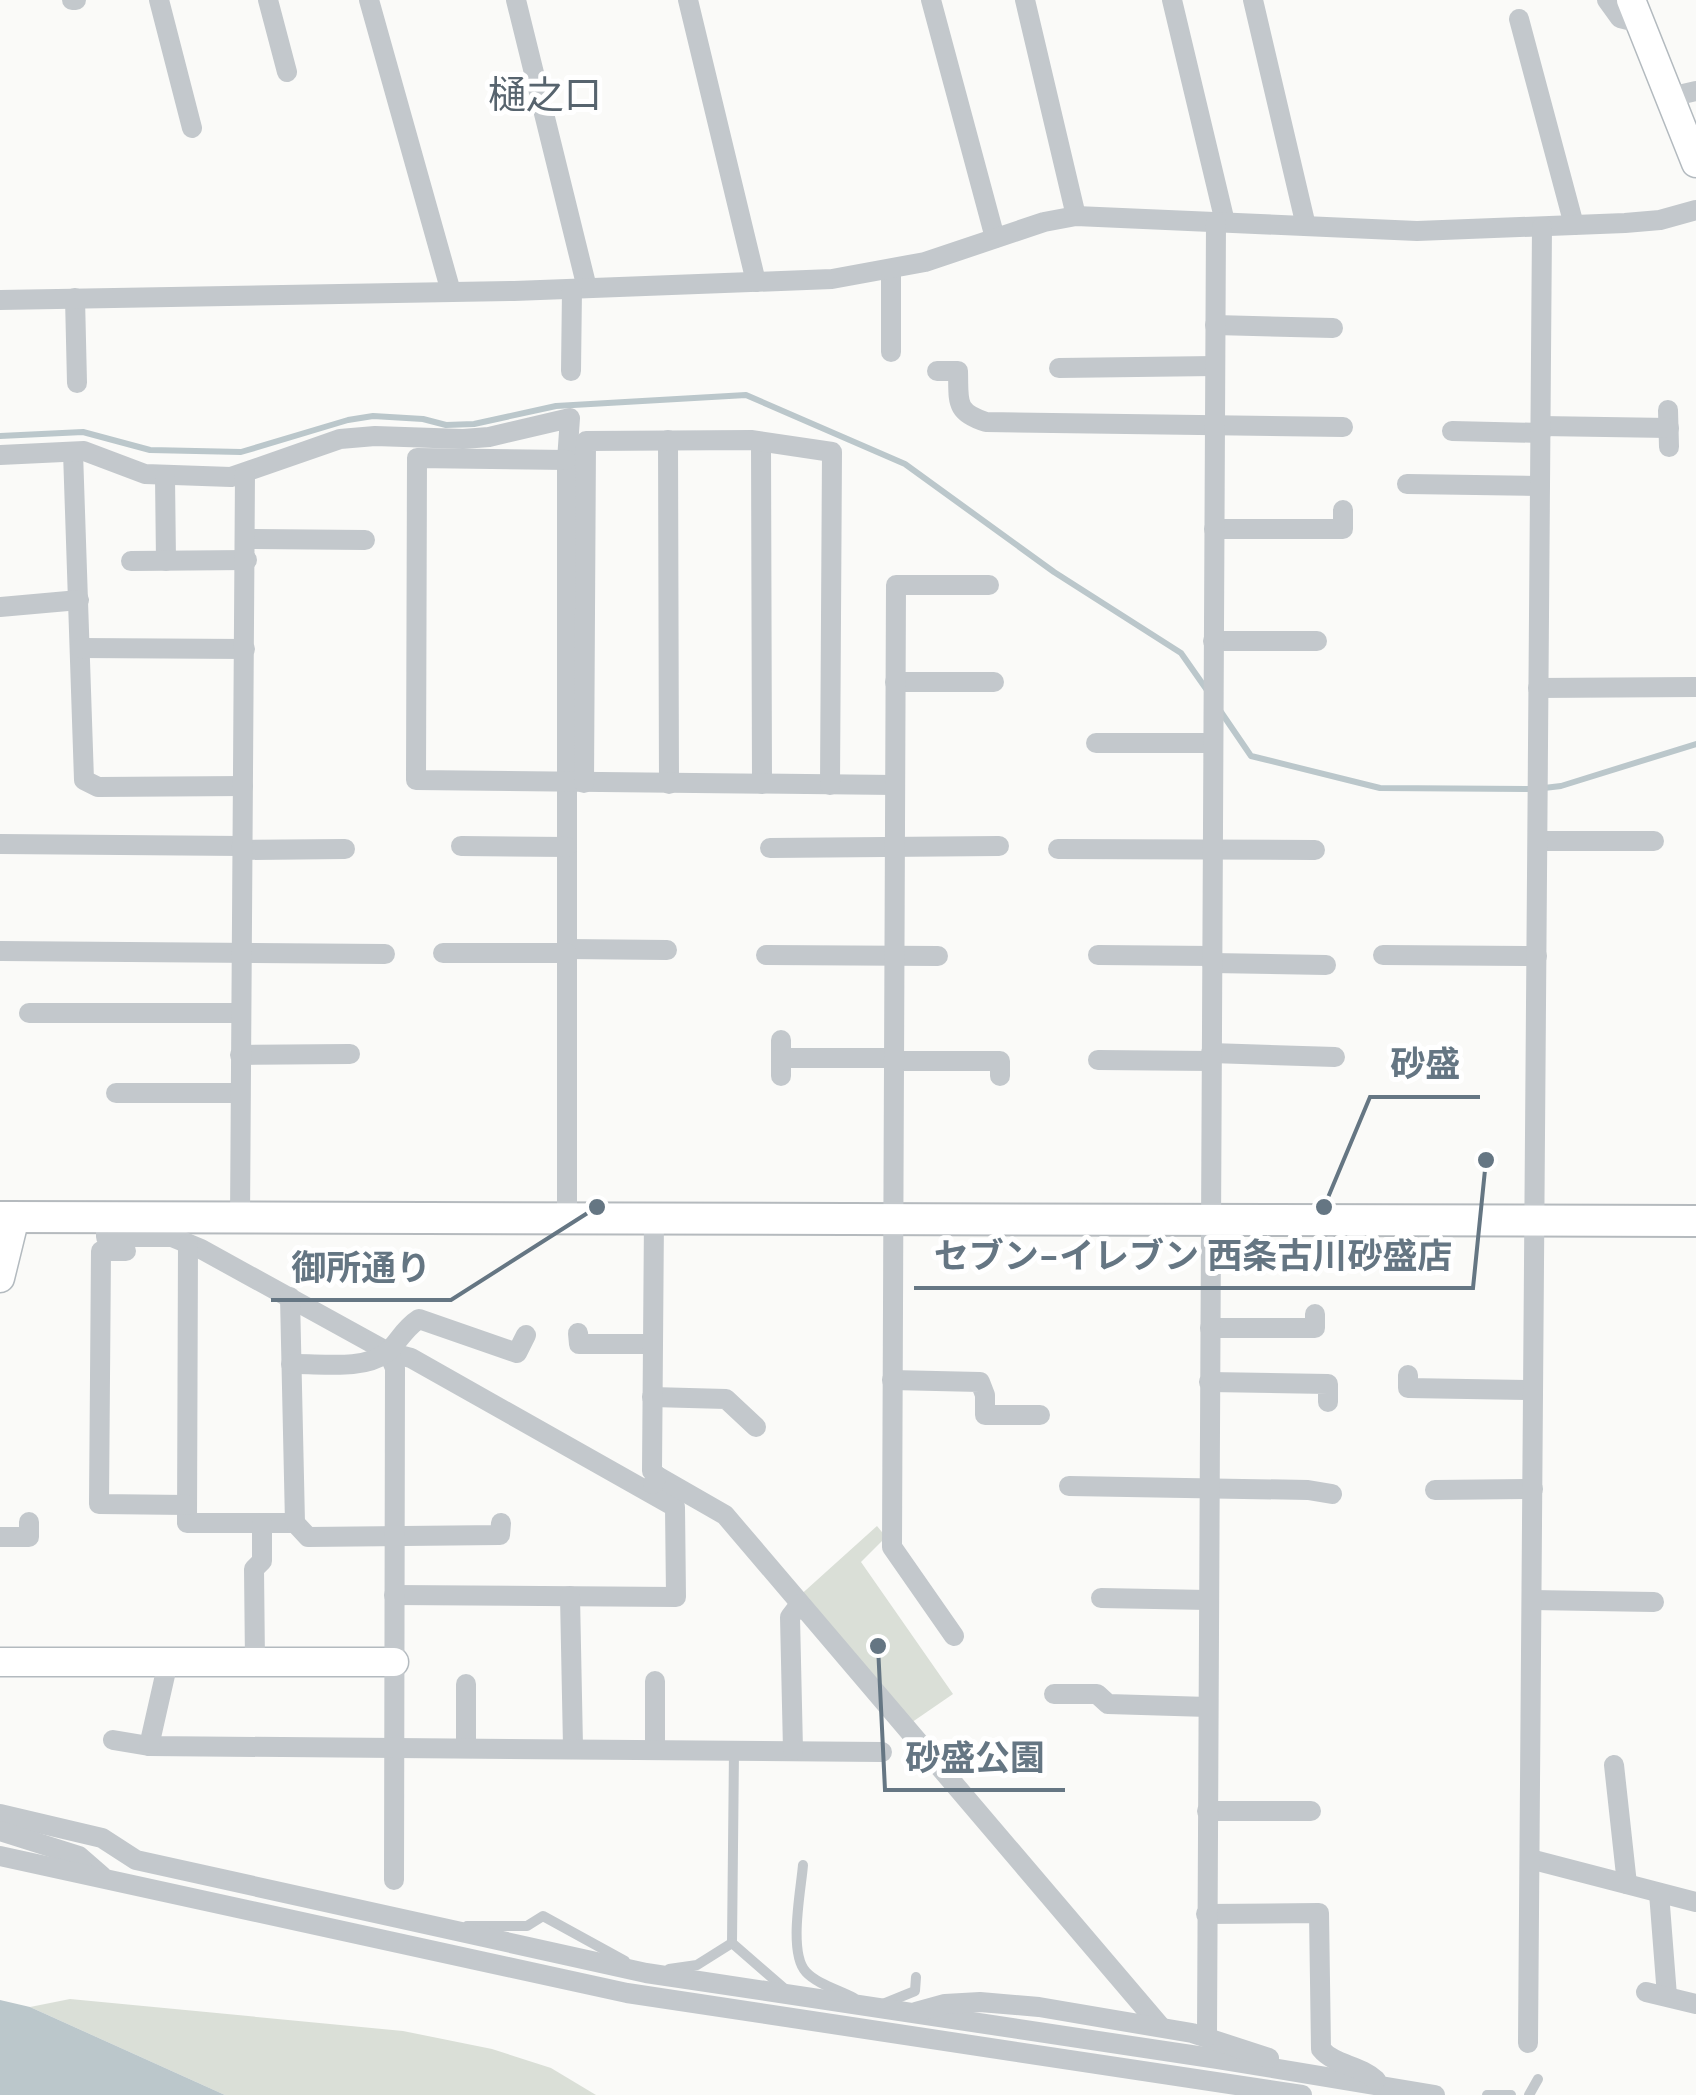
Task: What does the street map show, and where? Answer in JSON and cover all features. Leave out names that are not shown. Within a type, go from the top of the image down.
[{"type":"main road","points":[[4,1216],[1696,1221]]},
{"type":"street","points":[[160,0],[192,128]]},
{"type":"street","points":[[268,0],[286,72]]},
{"type":"street","points":[[368,0],[451,292]]},
{"type":"street","points":[[516,0],[580,289],[572,371]]},
{"type":"street","points":[[688,0],[756,282]]},
{"type":"street","points":[[931,0],[995,238]]},
{"type":"street","points":[[1025,0],[1076,216]]},
{"type":"street","points":[[1172,0],[1220,222],[1214,426],[1207,2037]]},
{"type":"street","points":[[1253,0],[1306,226]]},
{"type":"street","points":[[1607,0],[1620,18],[1635,11],[1683,94],[1696,163]]},
{"type":"street","points":[[1520,18],[1574,225]]},
{"type":"street","points":[[0,300],[832,280],[925,262],[1044,222],[1076,216],[1417,231],[1660,220],[1696,210]]},
{"type":"street","points":[[1528,2043],[1542,226]]},
{"type":"street","points":[[891,269],[891,352]]},
{"type":"street","points":[[75,298],[77,384]]},
{"type":"street","points":[[1215,325],[1333,328]]},
{"type":"street","points":[[1058,368],[1215,366]]},
{"type":"street","points":[[937,371],[958,371],[959,406],[964,414],[986,422],[1343,427]]},
{"type":"street","points":[[0,455],[84,451],[145,474],[231,477],[340,440],[374,436],[489,437],[570,418],[567,460],[576,500]]},
{"type":"street","points":[[1452,431],[1669,428]]},
{"type":"street","points":[[668,440],[669,784]]},
{"type":"street","points":[[568,1218],[567,847],[575,783],[576,500],[586,441],[761,442],[832,452],[830,784]]},
{"type":"street","points":[[761,442],[762,784]]},
{"type":"street","points":[[73,452],[82,774],[90,785],[243,786]]},
{"type":"street","points":[[567,460],[416,458],[416,780],[894,785]]},
{"type":"street","points":[[240,1218],[245,473]]},
{"type":"street","points":[[165,477],[166,560]]},
{"type":"street","points":[[1407,484],[1540,486]]},
{"type":"street","points":[[1214,529],[1344,528],[1344,510]]},
{"type":"street","points":[[131,561],[365,540]]},
{"type":"street","points":[[954,1636],[892,1546],[896,585],[989,585]]},
{"type":"street","points":[[0,607],[80,600]]},
{"type":"street","points":[[1213,641],[1317,641]]},
{"type":"street","points":[[80,648],[245,649]]},
{"type":"street","points":[[895,682],[994,682]]},
{"type":"street","points":[[1538,688],[1696,687]]},
{"type":"street","points":[[1096,743],[1213,743]]},
{"type":"street","points":[[1538,841],[1654,841]]},
{"type":"street","points":[[0,844],[346,849]]},
{"type":"street","points":[[462,846],[567,847]]},
{"type":"street","points":[[770,848],[999,846]]},
{"type":"street","points":[[1058,849],[1315,850]]},
{"type":"street","points":[[443,952],[667,950]]},
{"type":"street","points":[[0,951],[386,954]]},
{"type":"street","points":[[766,955],[938,956]]},
{"type":"street","points":[[1098,955],[1326,965]]},
{"type":"street","points":[[1383,955],[1536,956]]},
{"type":"street","points":[[29,1013],[240,1013]]},
{"type":"street","points":[[240,1055],[350,1054]]},
{"type":"street","points":[[1098,1060],[1335,1056]]},
{"type":"street","points":[[781,1058],[1000,1061],[1000,1076]]},
{"type":"street","points":[[116,1093],[240,1093]]},
{"type":"street","points":[[0,1278],[4,1216]]},
{"type":"street","points":[[106,1217],[106,1238],[172,1237],[388,1352],[411,1358],[653,1483],[725,1515],[796,1608],[1161,2027]]},
{"type":"street","points":[[394,1595],[676,1597],[675,1506],[653,1483],[652,1471],[654,1218]]},
{"type":"street","points":[[188,1247],[187,1523],[295,1523]]},
{"type":"street","points":[[187,1505],[100,1504],[100,1251],[188,1247]]},
{"type":"street","points":[[290,1297],[295,1523],[308,1537],[500,1536],[500,1523]]},
{"type":"street","points":[[1210,1328],[1316,1328],[1316,1314]]},
{"type":"street","points":[[290,1364],[367,1363],[388,1352],[402,1330],[419,1319],[517,1353],[526,1336]]},
{"type":"street","points":[[578,1332],[578,1344],[653,1344]]},
{"type":"street","points":[[388,1352],[395,1368],[394,1880]]},
{"type":"street","points":[[1408,1375],[1408,1388],[1534,1390]]},
{"type":"street","points":[[892,1380],[980,1382],[986,1395],[986,1415],[1040,1415]]},
{"type":"street","points":[[1209,1382],[1328,1384],[1328,1402]]},
{"type":"street","points":[[652,1397],[726,1399],[756,1427]]},
{"type":"street","points":[[1070,1486],[1308,1490],[1332,1494]]},
{"type":"street","points":[[1435,1490],[1533,1489]]},
{"type":"street","points":[[0,1538],[29,1537],[29,1522]]},
{"type":"street","points":[[254,1662],[254,1569],[262,1561],[262,1523]]},
{"type":"street","points":[[570,1596],[573,1747]]},
{"type":"street","points":[[1101,1598],[1208,1600]]},
{"type":"street","points":[[1532,1600],[1654,1602]]},
{"type":"street","points":[[793,1750],[796,1608]]},
{"type":"street","points":[[0,1662],[394,1662]]},
{"type":"street","points":[[149,1746],[168,1662]]},
{"type":"street","points":[[654,1680],[654,1748]]},
{"type":"street","points":[[466,1684],[466,1748]]},
{"type":"street","points":[[1054,1694],[1097,1694],[1108,1704],[1208,1706]]},
{"type":"street","points":[[113,1740],[149,1746],[882,1752]]},
{"type":"street","points":[[1614,1764],[1627,1884]]},
{"type":"street","points":[[1207,1811],[1312,1811]]},
{"type":"street","points":[[0,1814],[102,1838],[136,1860],[646,1973],[1435,2095]]},
{"type":"street","points":[[0,1831],[79,1856],[105,1879]]},
{"type":"street","points":[[0,1856],[627,1993],[1302,2095]]},
{"type":"street","points":[[1530,1859],[1696,1902]]},
{"type":"street","points":[[1659,1892],[1656,1994],[1696,2004]]},
{"type":"street","points":[[1206,1914],[1319,1912],[1321,2049],[1330,2058],[1369,2074],[1381,2085]]},
{"type":"street","points":[[909,2014],[945,2004],[980,2002],[1038,2007],[1207,2037],[1252,2051],[1289,2070]]},
{"type":"lane","points":[[732,1943],[734,1750]]},
{"type":"lane","points":[[803,1865],[796,1952],[810,1976],[874,2008],[915,1991],[916,1977]]},
{"type":"lane","points":[[431,1926],[527,1926],[544,1916],[646,1973],[697,1964],[732,1943]]},
{"type":"lane","points":[[732,1943],[794,1996]]},
{"type":"lane","points":[[1530,2095],[1538,2079]]},
{"type":"lane","points":[[1487,2095],[1511,2095]]},
{"type":"shaded area","points":[[877,1526],[886,1537],[861,1562],[953,1694],[905,1727],[796,1599]]},
{"type":"shaded area","points":[[70,1999],[403,2031],[492,2049],[551,2068],[596,2095],[225,2095],[30,2007]]},
{"type":"shaded area","points":[[0,2000],[30,2007],[225,2095],[0,2095]]},
{"type":"waterway","points":[[0,436],[83,432],[150,450],[241,452],[373,416],[423,419],[446,425],[474,424],[556,406],[746,395],[905,464],[1054,572],[1181,653],[1209,693]]},
{"type":"waterway","points":[[1221,712],[1251,756],[1380,788],[1531,789]]},
{"type":"waterway","points":[[1544,788],[1696,744]]},
{"type":"place","name":"セブン-イレブン 西条古川砂盛店","points":[[1486,1160]]},
{"type":"place","name":"御所通り","points":[[597,1207]]},
{"type":"place","name":"砂盛","points":[[1324,1207]]},
{"type":"place","name":"砂盛公園","points":[[878,1646]]},
{"type":"district","name":"樋之口","points":[[545,95]]}]
